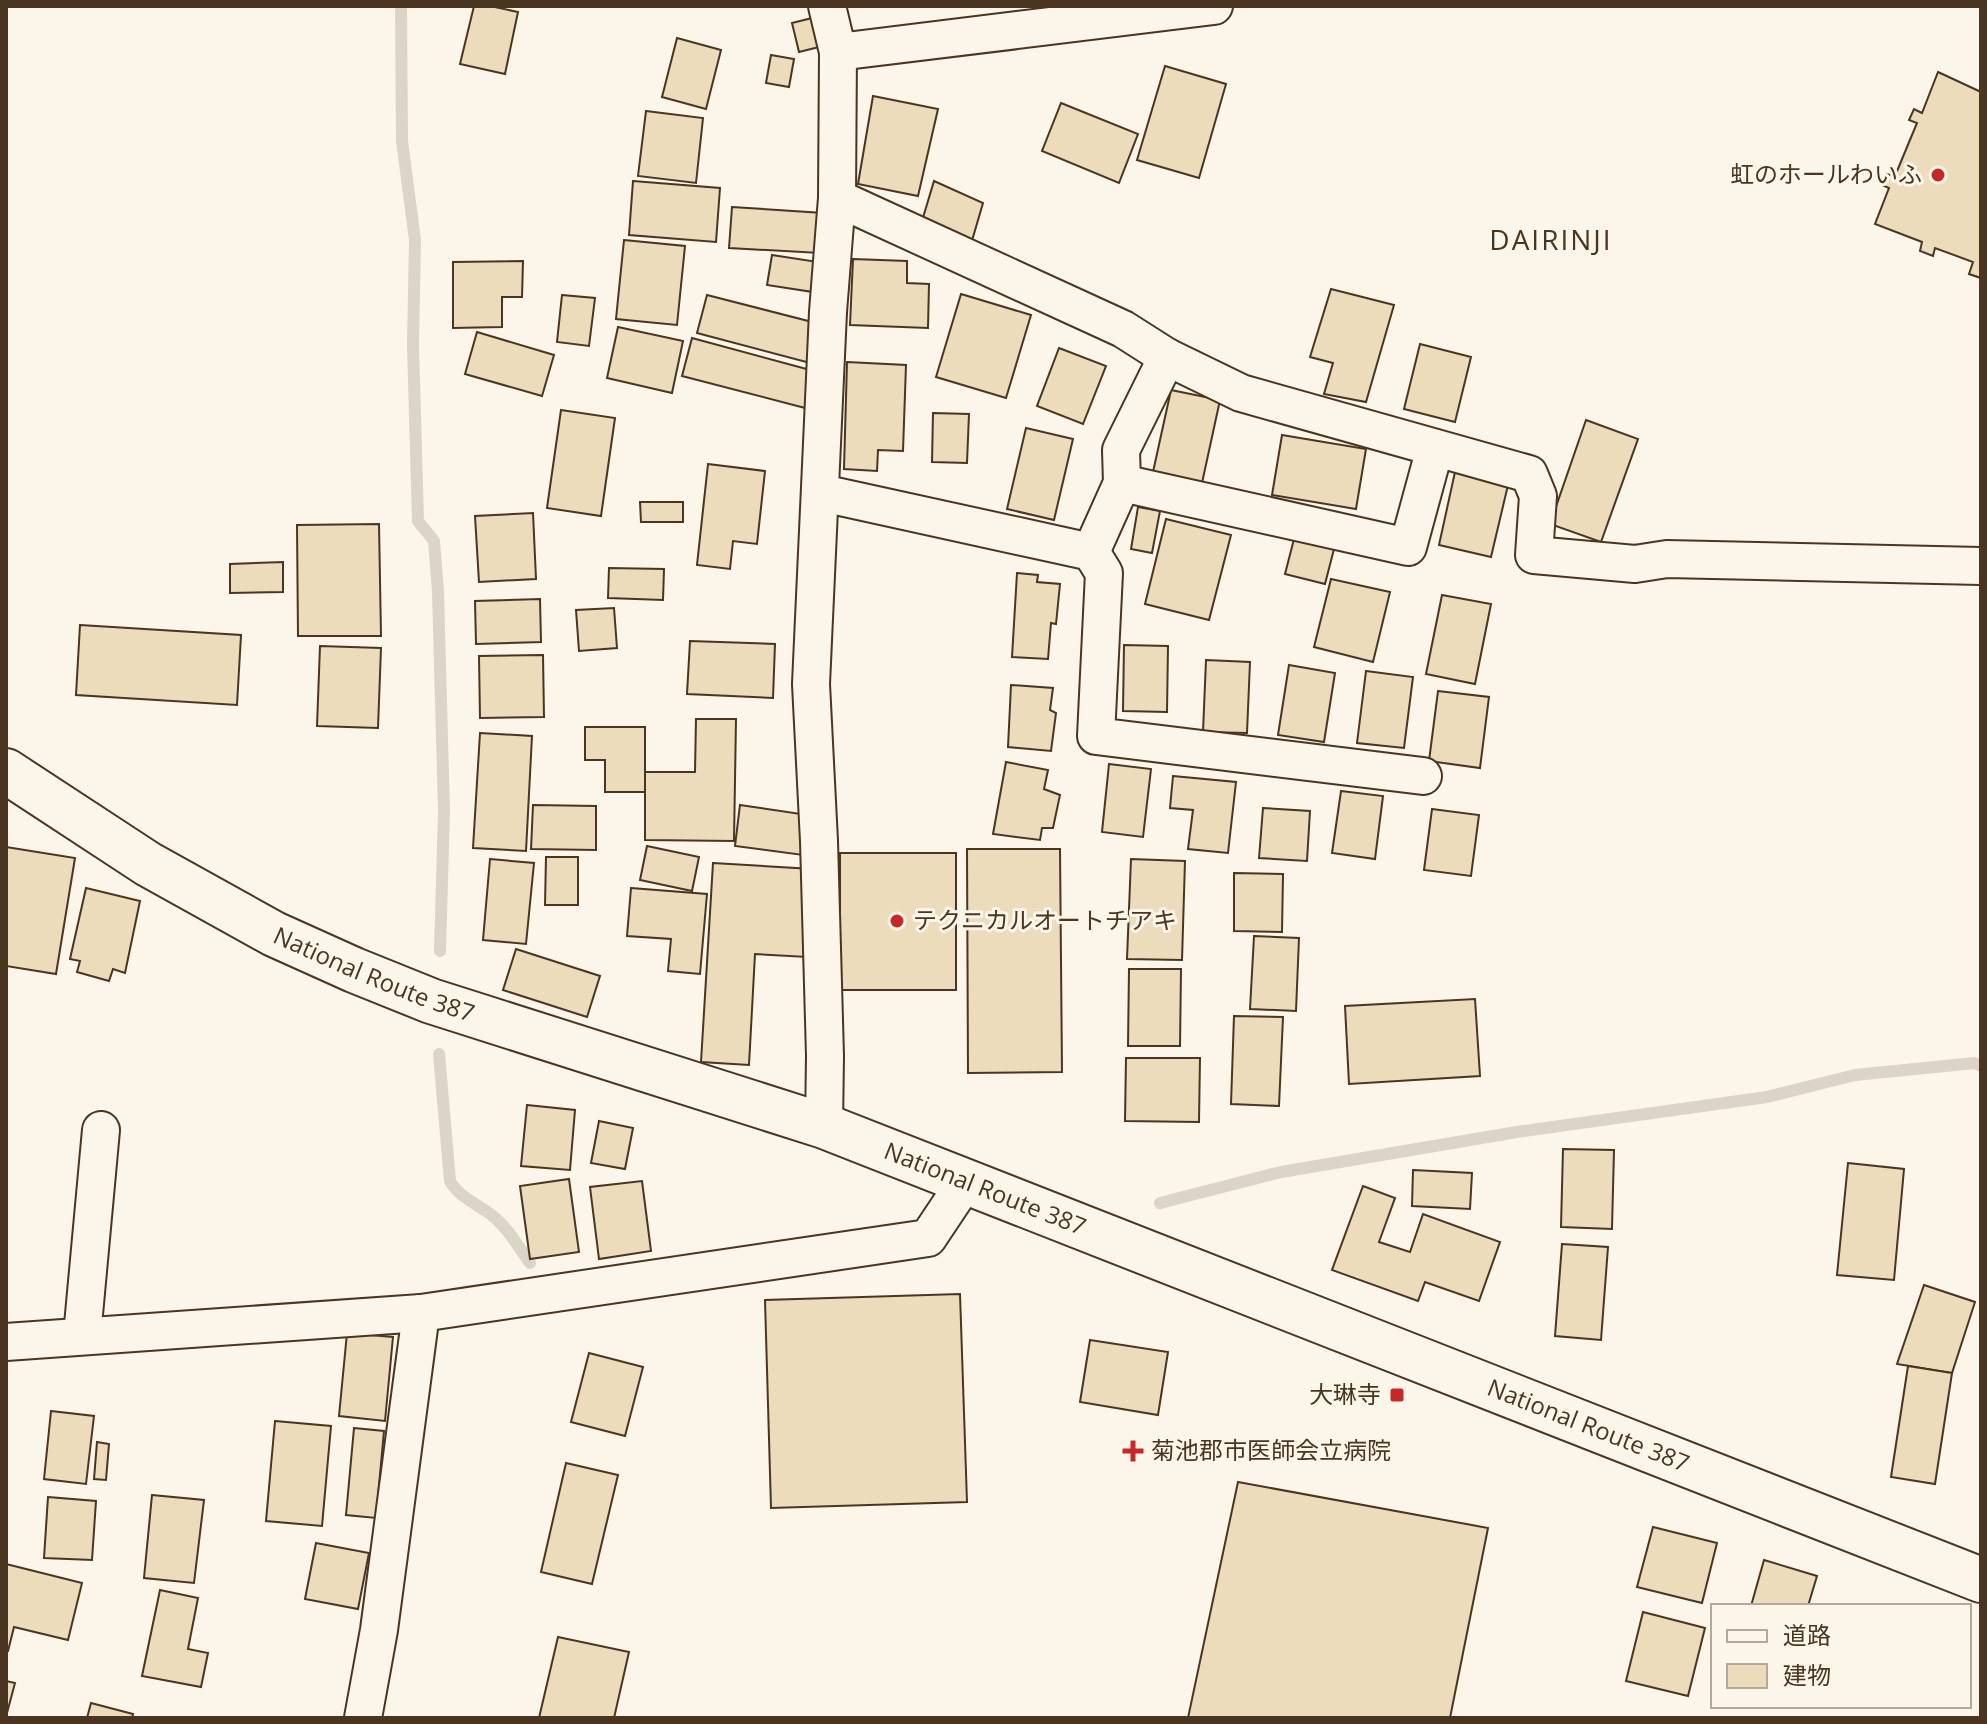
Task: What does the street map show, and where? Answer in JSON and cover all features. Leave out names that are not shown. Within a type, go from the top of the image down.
[{"type":"highway","name":"National Route 387","points":[[6,771],[148,864],[274,934],[354,970],[431,1001],[824,1126],[1981,1580]]},
{"type":"street","points":[[824,1126],[820,856],[811,684],[828,312],[837,198],[838,52],[827,6]]},
{"type":"street","points":[[838,52],[1214,6]]},
{"type":"street","points":[[837,198],[1123,329],[1167,357],[1241,393],[1529,474],[1538,496],[1534,555],[1635,564],[1667,559],[1981,566]]},
{"type":"street","points":[[1091,552],[1122,483],[1121,450],[1167,357]]},
{"type":"street","points":[[1122,483],[1408,547],[1435,448]]},
{"type":"street","points":[[822,493],[1091,552],[1104,573],[1096,736],[1423,776]]},
{"type":"street","points":[[82,1336],[101,1130]]},
{"type":"street","points":[[6,1342],[421,1313],[928,1238],[966,1181]]},
{"type":"street","points":[[363,1718],[379,1630],[421,1313]]},
{"type":"building","points":[[474,6],[518,12],[505,74],[460,64]]},
{"type":"building","points":[[816,17],[823,46],[799,52],[792,23]]},
{"type":"building","points":[[677,38],[721,50],[706,109],[662,97]]},
{"type":"building","points":[[771,55],[794,59],[789,87],[766,83]]},
{"type":"building","points":[[1165,66],[1226,84],[1199,178],[1137,160]]},
{"type":"building","name":"虹のホールわいふ","points":[[1938,72],[1981,92],[1981,278],[1969,274],[1973,262],[1935,248],[1933,256],[1920,251],[1922,242],[1875,224],[1889,188],[1882,185],[1886,174],[1895,176],[1917,123],[1909,120],[1914,109],[1922,113]]},
{"type":"building","points":[[873,96],[938,109],[918,196],[858,184]]},
{"type":"building","points":[[1061,103],[1138,134],[1119,183],[1042,151]]},
{"type":"building","points":[[646,111],[703,118],[696,183],[638,176]]},
{"type":"building","points":[[633,181],[720,188],[716,242],[629,235]]},
{"type":"building","points":[[934,181],[983,203],[971,244],[922,221]]},
{"type":"building","points":[[732,207],[823,213],[820,253],[729,248]]},
{"type":"building","points":[[624,240],[685,246],[677,325],[616,319]]},
{"type":"building","points":[[772,255],[818,262],[813,292],[767,285]]},
{"type":"building","points":[[853,259],[907,261],[907,283],[929,284],[928,328],[850,325]]},
{"type":"building","points":[[523,261],[522,297],[502,297],[502,327],[453,328],[453,262]]},
{"type":"building","points":[[1331,289],[1394,305],[1366,402],[1324,394],[1333,363],[1310,357]]},
{"type":"building","points":[[961,294],[1031,315],[1006,398],[936,377]]},
{"type":"building","points":[[562,295],[595,298],[589,346],[557,342]]},
{"type":"building","points":[[707,295],[824,325],[814,364],[697,333]]},
{"type":"building","points":[[618,327],[683,341],[672,393],[607,378]]},
{"type":"building","points":[[477,332],[554,355],[542,396],[465,374]]},
{"type":"building","points":[[692,338],[814,371],[805,408],[682,376]]},
{"type":"building","points":[[1420,344],[1471,357],[1455,422],[1404,409]]},
{"type":"building","points":[[1059,348],[1106,366],[1083,424],[1037,406]]},
{"type":"building","points":[[847,362],[906,365],[903,451],[878,450],[877,471],[844,469]]},
{"type":"building","points":[[1171,390],[1220,400],[1202,483],[1153,472]]},
{"type":"building","points":[[561,410],[615,418],[601,516],[547,508]]},
{"type":"building","points":[[933,413],[969,414],[967,463],[932,462]]},
{"type":"building","points":[[1586,420],[1638,439],[1601,542],[1550,524]]},
{"type":"building","points":[[1026,428],[1073,439],[1054,520],[1007,509]]},
{"type":"building","points":[[1282,435],[1366,449],[1356,509],[1272,495]]},
{"type":"building","points":[[708,464],[765,471],[757,544],[733,541],[730,569],[697,565]]},
{"type":"building","points":[[1455,472],[1508,485],[1491,557],[1439,545]]},
{"type":"building","points":[[640,502],[683,502],[683,522],[641,522]]},
{"type":"building","points":[[1138,507],[1160,511],[1152,553],[1131,549]]},
{"type":"building","points":[[533,513],[536,579],[479,582],[475,516]]},
{"type":"building","points":[[1166,519],[1231,535],[1209,620],[1145,604]]},
{"type":"building","points":[[379,524],[381,636],[298,636],[297,525]]},
{"type":"building","points":[[1294,539],[1334,549],[1325,584],[1285,574]]},
{"type":"building","points":[[283,562],[283,592],[230,593],[230,564]]},
{"type":"building","points":[[609,568],[664,569],[663,600],[608,598]]},
{"type":"building","points":[[1017,573],[1038,575],[1037,582],[1060,584],[1056,624],[1051,623],[1048,659],[1012,657]]},
{"type":"building","points":[[1331,579],[1390,592],[1373,662],[1314,647]]},
{"type":"building","points":[[1442,595],[1491,604],[1475,684],[1426,674]]},
{"type":"building","points":[[540,599],[541,642],[476,644],[475,601]]},
{"type":"building","points":[[614,608],[617,648],[579,651],[576,610]]},
{"type":"building","points":[[80,625],[241,635],[237,705],[76,695]]},
{"type":"building","points":[[690,641],[775,644],[773,698],[687,694]]},
{"type":"building","points":[[1124,645],[1168,646],[1167,712],[1123,711]]},
{"type":"building","points":[[320,646],[381,648],[378,728],[317,726]]},
{"type":"building","points":[[543,655],[544,717],[480,718],[479,656]]},
{"type":"building","points":[[1206,660],[1250,662],[1247,733],[1203,732]]},
{"type":"building","points":[[1289,665],[1335,673],[1324,742],[1278,735]]},
{"type":"building","points":[[1366,671],[1413,677],[1404,748],[1357,743]]},
{"type":"building","points":[[1011,685],[1053,688],[1050,710],[1056,713],[1051,751],[1008,747]]},
{"type":"building","points":[[1438,691],[1489,697],[1480,768],[1429,761]]},
{"type":"building","points":[[696,719],[736,719],[734,841],[645,840],[645,772],[695,772]]},
{"type":"building","points":[[585,727],[645,727],[645,792],[605,792],[605,760],[585,760]]},
{"type":"building","points":[[480,733],[532,736],[526,851],[473,848]]},
{"type":"building","points":[[1006,762],[1048,770],[1044,789],[1060,795],[1053,828],[1042,828],[1040,840],[993,834]]},
{"type":"building","points":[[1109,764],[1151,769],[1143,837],[1102,832]]},
{"type":"building","points":[[1173,776],[1236,782],[1228,853],[1188,849],[1193,810],[1170,808]]},
{"type":"building","points":[[1341,791],[1383,796],[1375,859],[1332,853]]},
{"type":"building","points":[[533,805],[596,806],[596,850],[531,849]]},
{"type":"building","points":[[740,805],[808,815],[803,855],[735,846]]},
{"type":"building","points":[[1263,808],[1310,811],[1307,861],[1259,858]]},
{"type":"building","points":[[1432,809],[1479,815],[1471,876],[1424,870]]},
{"type":"building","points":[[647,846],[699,857],[692,891],[640,880]]},
{"type":"building","points":[[6,847],[75,858],[56,974],[6,966]]},
{"type":"building","points":[[967,849],[1060,849],[1062,1072],[968,1073]]},
{"type":"building","points":[[840,853],[956,853],[956,990],[840,990]]},
{"type":"building","points":[[546,857],[578,857],[578,905],[545,905]]},
{"type":"building","points":[[490,859],[534,863],[526,944],[483,940]]},
{"type":"building","points":[[1131,859],[1185,861],[1182,960],[1127,959]]},
{"type":"building","points":[[713,863],[812,869],[807,957],[755,954],[749,1065],[701,1062]]},
{"type":"building","points":[[1234,873],[1283,874],[1282,932],[1234,931]]},
{"type":"building","points":[[86,888],[140,901],[125,973],[113,969],[109,981],[77,972],[80,961],[70,959]]},
{"type":"building","points":[[631,888],[707,894],[700,974],[668,971],[671,939],[627,936]]},
{"type":"building","points":[[1254,936],[1299,938],[1296,1011],[1250,1009]]},
{"type":"building","points":[[516,949],[600,976],[587,1017],[503,990]]},
{"type":"building","points":[[1129,969],[1181,969],[1180,1046],[1128,1046]]},
{"type":"building","points":[[1475,999],[1480,1076],[1349,1084],[1345,1006]]},
{"type":"building","points":[[1234,1016],[1283,1017],[1279,1106],[1231,1104]]},
{"type":"building","points":[[1126,1058],[1200,1058],[1199,1122],[1125,1121]]},
{"type":"building","points":[[527,1105],[575,1110],[570,1170],[521,1166]]},
{"type":"building","points":[[599,1121],[633,1128],[625,1169],[591,1163]]},
{"type":"building","points":[[1563,1149],[1614,1150],[1612,1229],[1561,1227]]},
{"type":"building","points":[[1848,1163],[1904,1169],[1894,1280],[1837,1275]]},
{"type":"building","points":[[1413,1170],[1472,1173],[1470,1209],[1412,1206]]},
{"type":"building","points":[[569,1179],[579,1252],[530,1259],[520,1186]]},
{"type":"building","points":[[642,1181],[651,1251],[599,1259],[590,1187]]},
{"type":"building","points":[[1363,1186],[1395,1198],[1379,1242],[1410,1252],[1423,1214],[1500,1242],[1479,1301],[1425,1282],[1418,1301],[1332,1270]]},
{"type":"building","points":[[1562,1244],[1608,1247],[1601,1340],[1555,1336]]},
{"type":"building","points":[[1924,1285],[1975,1302],[1952,1373],[1897,1364]]},
{"type":"building","points":[[960,1294],[967,1502],[771,1508],[765,1300]]},
{"type":"building","points":[[347,1333],[393,1337],[385,1421],[339,1416]]},
{"type":"building","points":[[1090,1340],[1168,1352],[1158,1415],[1080,1402]]},
{"type":"building","points":[[589,1353],[643,1367],[625,1436],[571,1422]]},
{"type":"building","points":[[1908,1366],[1952,1373],[1935,1484],[1891,1477]]},
{"type":"building","points":[[51,1411],[94,1416],[86,1484],[44,1479]]},
{"type":"building","points":[[275,1421],[331,1426],[322,1526],[266,1521]]},
{"type":"building","points":[[354,1428],[384,1431],[376,1518],[346,1515]]},
{"type":"building","points":[[97,1442],[109,1444],[106,1480],[94,1479]]},
{"type":"building","points":[[566,1463],[618,1475],[592,1584],[541,1572]]},
{"type":"building","points":[[1238,1482],[1488,1528],[1450,1718],[1188,1718]]},
{"type":"building","points":[[152,1495],[204,1500],[194,1583],[144,1578]]},
{"type":"building","points":[[48,1497],[96,1501],[92,1560],[44,1558]]},
{"type":"building","points":[[1653,1527],[1717,1543],[1702,1603],[1637,1587]]},
{"type":"building","points":[[316,1543],[369,1553],[358,1609],[305,1599]]},
{"type":"building","points":[[1764,1560],[1817,1576],[1809,1604],[1752,1604]]},
{"type":"building","points":[[6,1564],[82,1583],[68,1640],[14,1627],[6,1651]]},
{"type":"building","points":[[160,1590],[198,1598],[188,1649],[208,1653],[201,1687],[142,1676]]},
{"type":"building","points":[[1643,1612],[1705,1628],[1688,1696],[1626,1681]]},
{"type":"building","points":[[558,1637],[629,1652],[614,1718],[539,1718]]},
{"type":"building","points":[[6,1681],[15,1683],[7,1713],[6,1713]]},
{"type":"building","points":[[91,1703],[133,1714],[132,1718],[87,1718]]},
{"type":"waterway","points":[[401,6],[402,141],[415,240],[413,345],[418,521],[434,541],[438,592],[444,811],[440,951]]},
{"type":"waterway","points":[[439,1054],[450,1181],[464,1197],[499,1222],[530,1263]]},
{"type":"waterway","points":[[1160,1203],[1281,1172],[1517,1132],[1767,1097],[1855,1075],[1975,1063],[1981,1066]]},
{"type":"place","name":"虹のホールわいふ","points":[[1938,175]]},
{"type":"place","name":"テクニカルオートチアキ","points":[[897,921]]},
{"type":"place","name":"大琳寺","points":[[1397,1395]]},
{"type":"place","name":"菊池郡市医師会立病院","points":[[1133,1451]]},
{"type":"district","name":"DAIRINJI","points":[[1551,240]]}]
